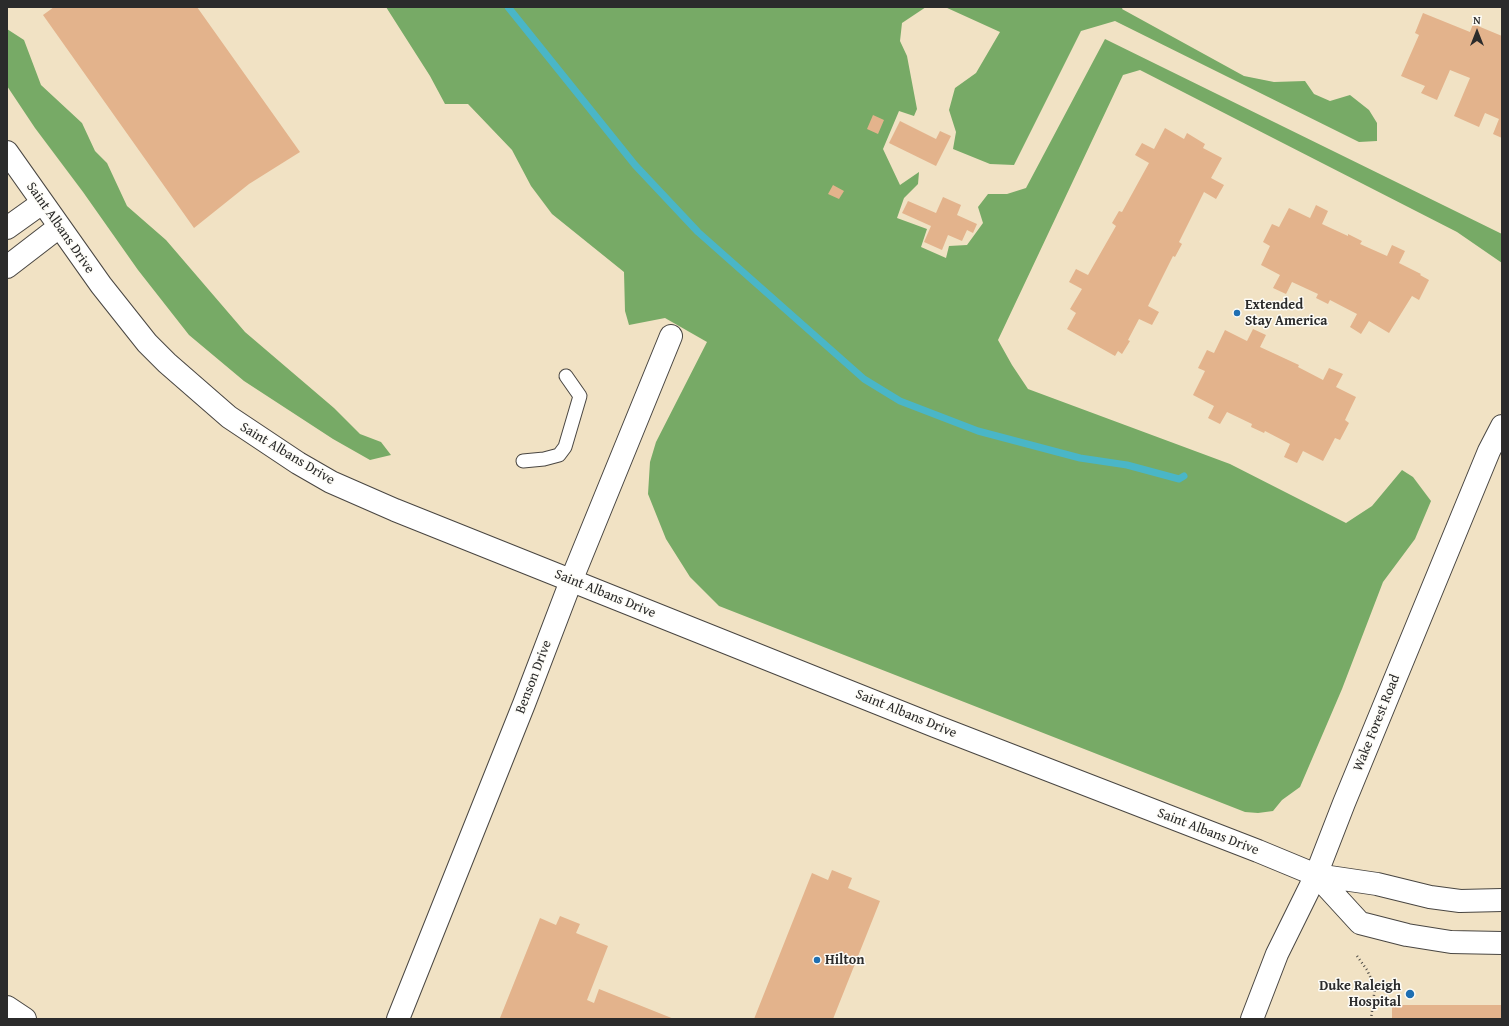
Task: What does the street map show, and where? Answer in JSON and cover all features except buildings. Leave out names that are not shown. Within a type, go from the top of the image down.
[{"type":"street","name":"Saint Albans Drive","points":[[7,152],[101,285],[147,343],[207,399],[229,417],[263,441],[331,482],[395,510],[571,581],[935,726],[1252,848],[1316,875],[1377,884],[1430,897],[1460,901],[1502,900]]},
{"type":"street","points":[[7,228],[42,203]]},
{"type":"street","points":[[7,267],[59,227]]},
{"type":"street","name":"Benson Drive","points":[[398,1019],[524,704],[571,581],[671,336]]},
{"type":"street","name":"Wake Forest Road","points":[[1252,1019],[1277,954],[1316,875],[1342,808],[1489,451],[1502,426]]},
{"type":"street","name":"Saint Albans Drive","points":[[1316,875],[1360,923],[1406,935],[1451,942],[1502,943]]},
{"type":"street","points":[[7,1007],[25,1019]]},
{"type":"lane","points":[[523,461],[544,459],[559,455],[565,447],[580,396],[566,376]]},
{"type":"path","points":[[1357,956],[1367,970],[1375,987],[1372,1019]]},
{"type":"green space","points":[[386,7],[926,7],[902,23],[900,41],[907,56],[917,109],[914,116],[899,111],[883,149],[900,185],[919,172],[918,184],[904,198],[897,218],[927,229],[921,247],[946,258],[949,246],[967,245],[983,223],[978,207],[988,194],[1007,194],[1026,188],[1105,39],[1502,234],[1502,263],[1457,232],[1140,70],[1123,75],[998,340],[1028,389],[1230,464],[1346,523],[1372,506],[1402,470],[1413,477],[1431,501],[1415,539],[1383,582],[1342,689],[1300,787],[1282,800],[1273,811],[1258,813],[1245,812],[719,606],[690,577],[666,539],[648,494],[650,462],[656,442],[707,342],[665,318],[629,325],[625,311],[624,272],[552,214],[531,186],[512,150],[468,104],[445,104],[430,76]]},
{"type":"green space","points":[[945,7],[1123,7],[1122,9],[1244,76],[1274,82],[1305,81],[1314,94],[1330,101],[1350,95],[1369,110],[1377,123],[1377,141],[1359,142],[1115,21],[1081,31],[1014,165],[990,164],[953,149],[956,132],[949,110],[955,88],[976,73],[1000,32]]},
{"type":"green space","points":[[7,29],[24,40],[41,85],[82,123],[95,151],[107,163],[127,206],[166,240],[245,332],[334,408],[360,434],[381,442],[391,455],[370,460],[333,439],[244,381],[189,335],[138,270],[83,192],[35,128],[7,86]]},
{"type":"waterway","points":[[508,7],[635,165],[698,232],[864,379],[900,401],[978,431],[1080,458],[1127,465],[1179,479],[1184,476]]},
{"type":"place","name":"Extended Stay America","points":[[1237,313]]},
{"type":"place","name":"Hilton","points":[[817,960]]},
{"type":"place","name":"Duke Raleigh Hospital","points":[[1410,994]]}]
